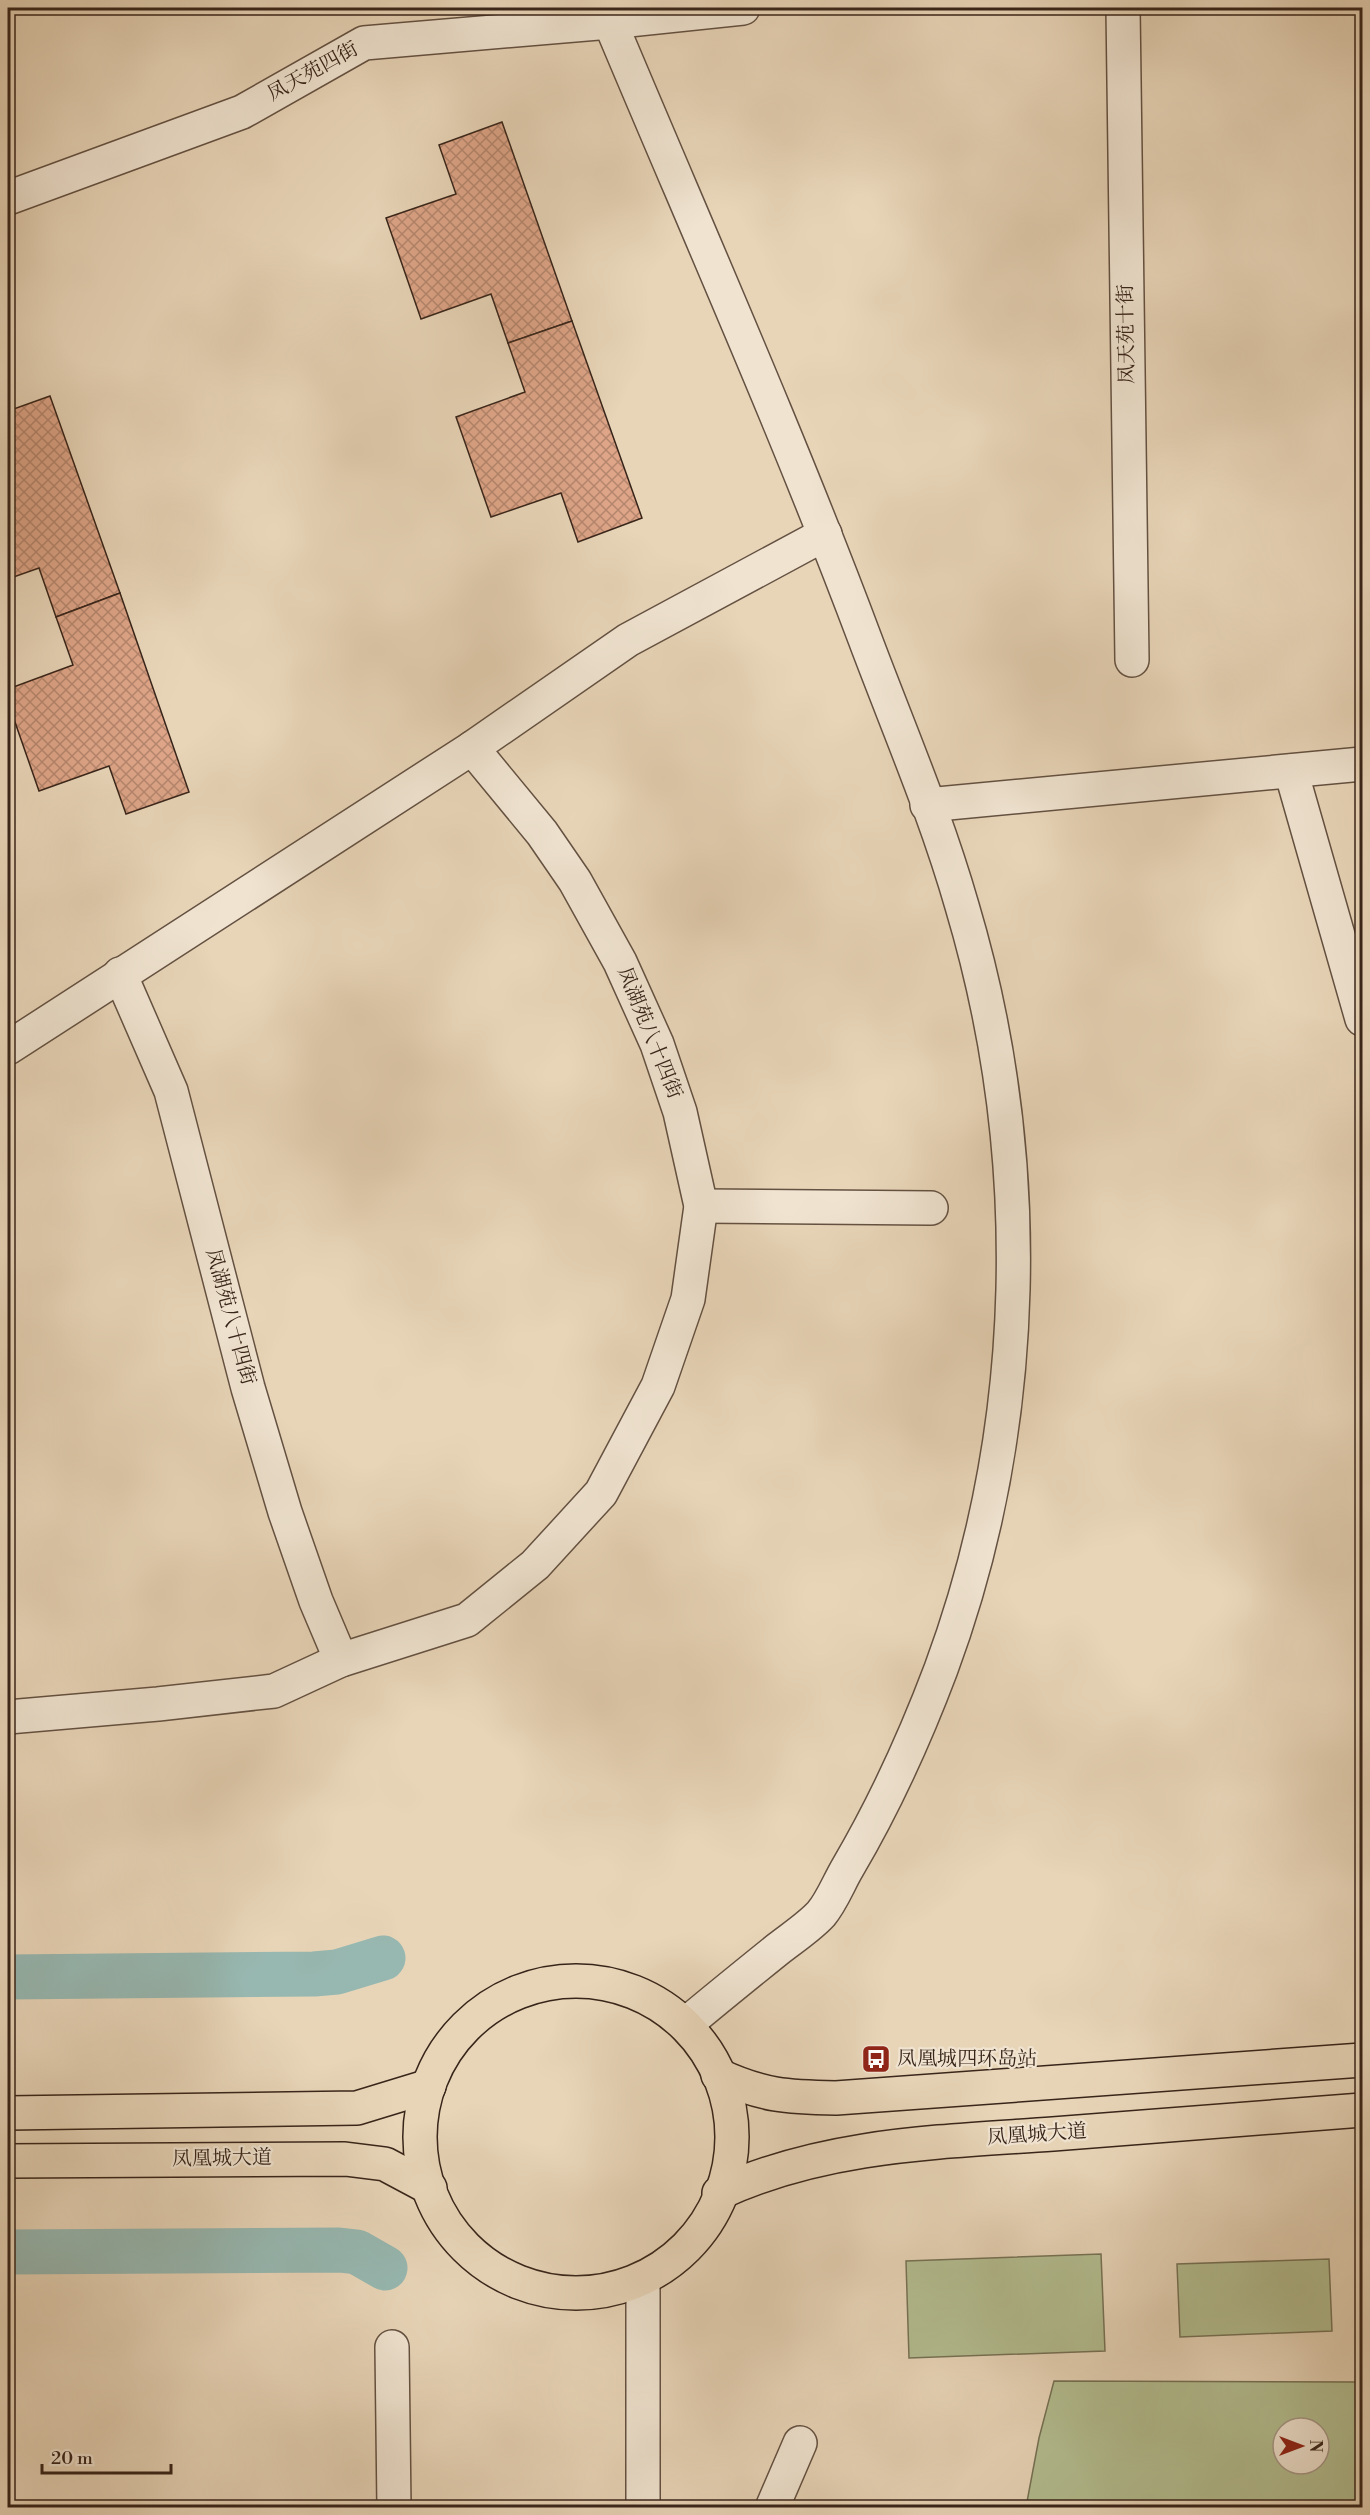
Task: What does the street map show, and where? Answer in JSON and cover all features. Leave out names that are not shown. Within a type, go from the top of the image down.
[{"type":"main road","points":[[591,1980],[642,1994],[685,2025],[704,2048],[718,2075],[729,2103],[733,2133],[730,2164],[719,2193],[701,2228],[675,2257],[643,2279],[593,2294],[540,2291],[492,2270],[454,2235],[430,2188],[422,2155],[421,2120],[429,2086],[453,2039],[491,2003],[539,1983],[591,1980]]},
{"type":"main road","points":[[718,2075],[744,2088],[778,2096],[836,2098],[1362,2060]]},
{"type":"main road","points":[[8,2113],[357,2108],[429,2086]]},
{"type":"main road","name":"凤凰城大道","points":[[719,2193],[753,2177],[800,2163],[894,2146],[1362,2110]]},
{"type":"main road","name":"凤凰城大道","points":[[8,2162],[345,2159],[385,2164],[430,2188]]},
{"type":"street","name":"凤天苑四街","points":[[8,198],[242,112],[364,43],[609,15],[744,8]]},
{"type":"street","name":"凤天苑十街","points":[[1122,8],[1132,660]]},
{"type":"street","points":[[609,15],[825,534],[962,904],[986,995],[1006,1110],[1014,1215],[1013,1320],[1002,1425],[983,1529],[955,1630],[919,1729],[874,1824],[820,1914],[685,2025]]},
{"type":"street","points":[[8,1048],[472,748],[628,640],[825,534]]},
{"type":"street","name":"凤湖苑八十四街","points":[[8,1717],[274,1691],[341,1660],[467,1620],[536,1565],[601,1493],[658,1386],[688,1299],[701,1206],[674,1092],[657,1044],[620,962],[575,881],[542,833],[472,748]]},
{"type":"street","points":[[927,805],[1362,764]]},
{"type":"street","points":[[1291,771],[1362,1019]]},
{"type":"street","name":"凤湖苑八十四街","points":[[120,974],[171,1091],[248,1388],[285,1512],[316,1601],[341,1660]]},
{"type":"street","points":[[701,1206],[931,1208]]},
{"type":"street","points":[[643,2279],[643,2508]]},
{"type":"street","points":[[392,2347],[394,2508]]},
{"type":"street","points":[[771,2508],[800,2443]]},
{"type":"green space","points":[[1101,2254],[1105,2351],[909,2358],[906,2261]]},
{"type":"green space","points":[[1329,2259],[1332,2331],[1180,2337],[1177,2264]]},
{"type":"green space","points":[[1054,2381],[1362,2382],[1362,2507],[1026,2507],[1039,2438]]},
{"type":"building","points":[[502,122],[572,321],[508,343],[491,294],[421,319],[386,218],[456,194],[439,145]]},
{"type":"building","points":[[572,321],[642,518],[578,542],[561,493],[491,517],[456,417],[525,392],[508,343]]},
{"type":"building","points":[[50,396],[120,593],[56,617],[39,568],[8,579],[8,411]]},
{"type":"building","points":[[120,593],[189,792],[126,814],[109,766],[39,791],[8,702],[8,689],[73,665],[56,617]]},
{"type":"waterway","points":[[8,1977],[314,1974],[337,1972],[383,1958]]},
{"type":"waterway","points":[[8,2252],[339,2250],[357,2252],[385,2268]]},
{"type":"place","name":"凤凰城四环岛站","points":[[876,2059]]}]
